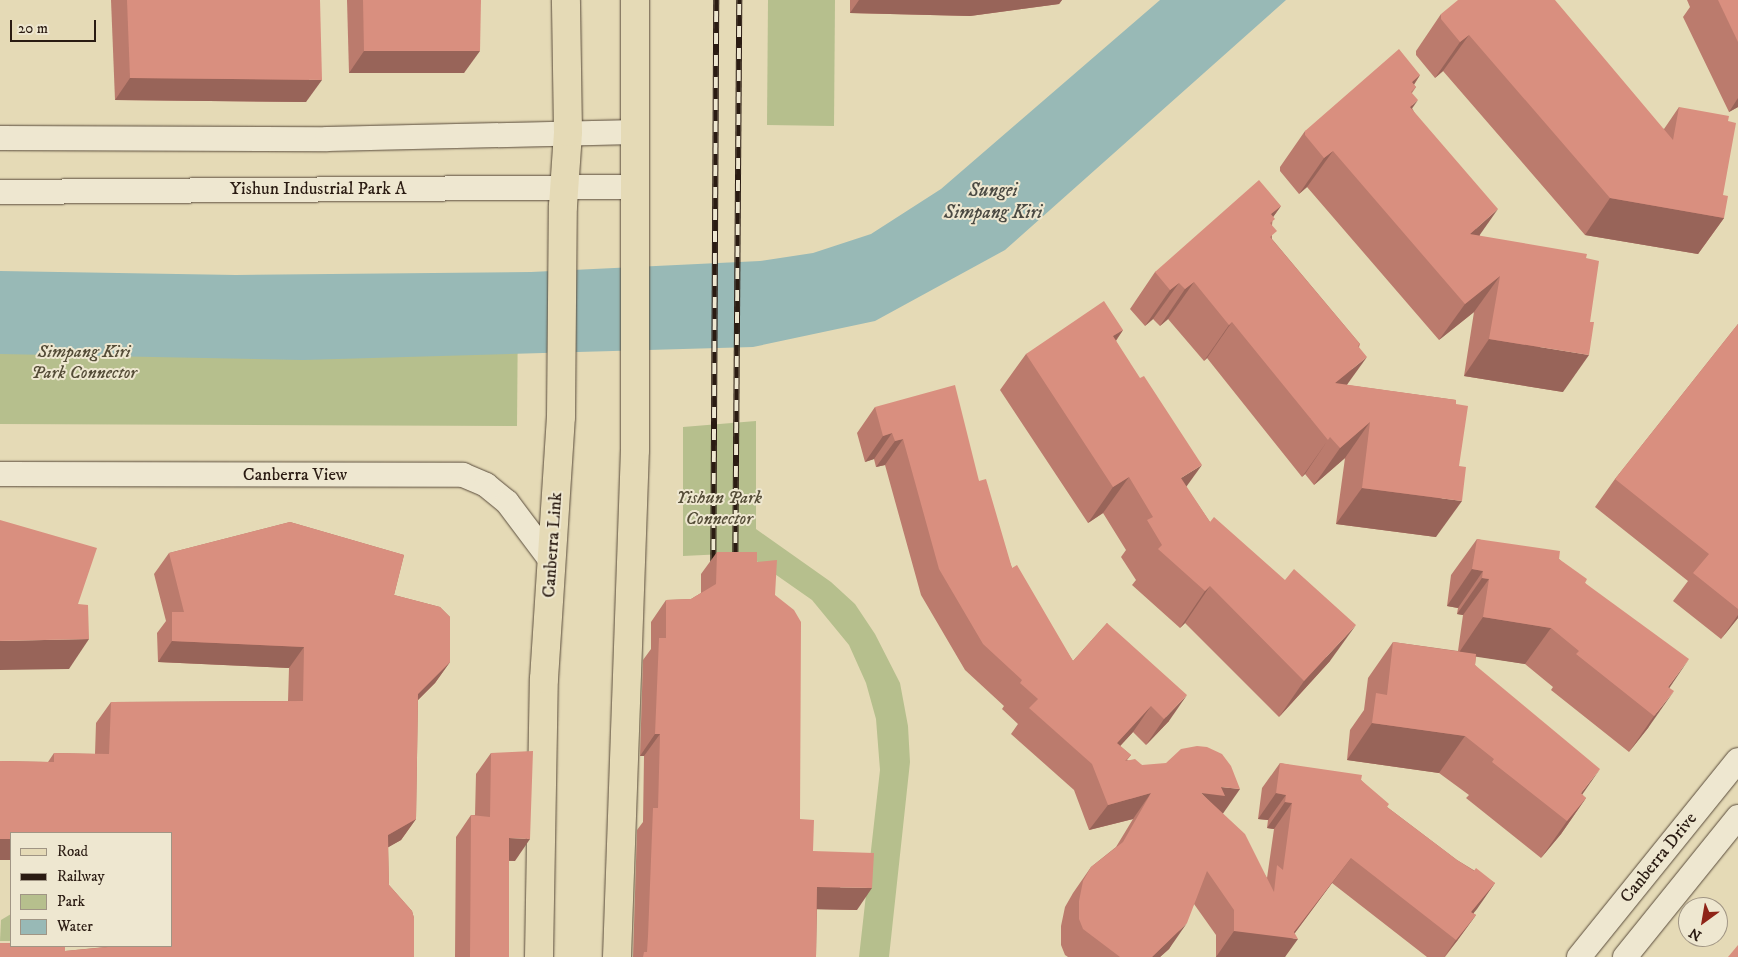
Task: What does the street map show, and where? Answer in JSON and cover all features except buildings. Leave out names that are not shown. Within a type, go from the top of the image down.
[{"type":"main road","name":"Canberra Link","points":[[539,957],[544,679],[560,417],[563,197],[568,132],[566,0]]},
{"type":"main road","points":[[617,957],[634,428],[637,195],[635,0]]},
{"type":"street","points":[[0,138],[327,139],[568,132],[636,132]]},
{"type":"street","name":"Yishun Industrial Park A","points":[[0,192],[563,197],[637,195]]},
{"type":"street","name":"Canberra View","points":[[0,474],[463,475],[486,485],[507,502],[552,562]]},
{"type":"street","name":"Canberra Drive","points":[[1579,957],[1738,760]]},
{"type":"street","name":"Canberra Drive","points":[[1625,957],[1738,817]]},
{"type":"green space","points":[[768,0],[835,0],[834,126],[767,125]]},
{"type":"green space","name":"Simpang Kiri Park Connector","points":[[0,302],[518,306],[517,426],[0,424]]},
{"type":"green space","name":"Yishun Park Connector","points":[[756,421],[756,529],[831,582],[855,604],[875,634],[900,683],[908,726],[910,762],[889,957],[859,957],[880,770],[876,719],[866,683],[849,645],[812,600],[745,553],[683,556],[683,427]]},
{"type":"green space","points":[[10,915],[10,941],[0,941],[1,920]]},
{"type":"water","name":"Sungei Simpang Kiri","points":[[1160,0],[1286,0],[1005,250],[875,321],[753,347],[303,360],[0,354],[0,271],[236,275],[531,272],[760,261],[813,253],[871,234],[941,189]]},
{"type":"railway","points":[[713,572],[716,0]]},
{"type":"railway","points":[[735,565],[739,0]]}]
